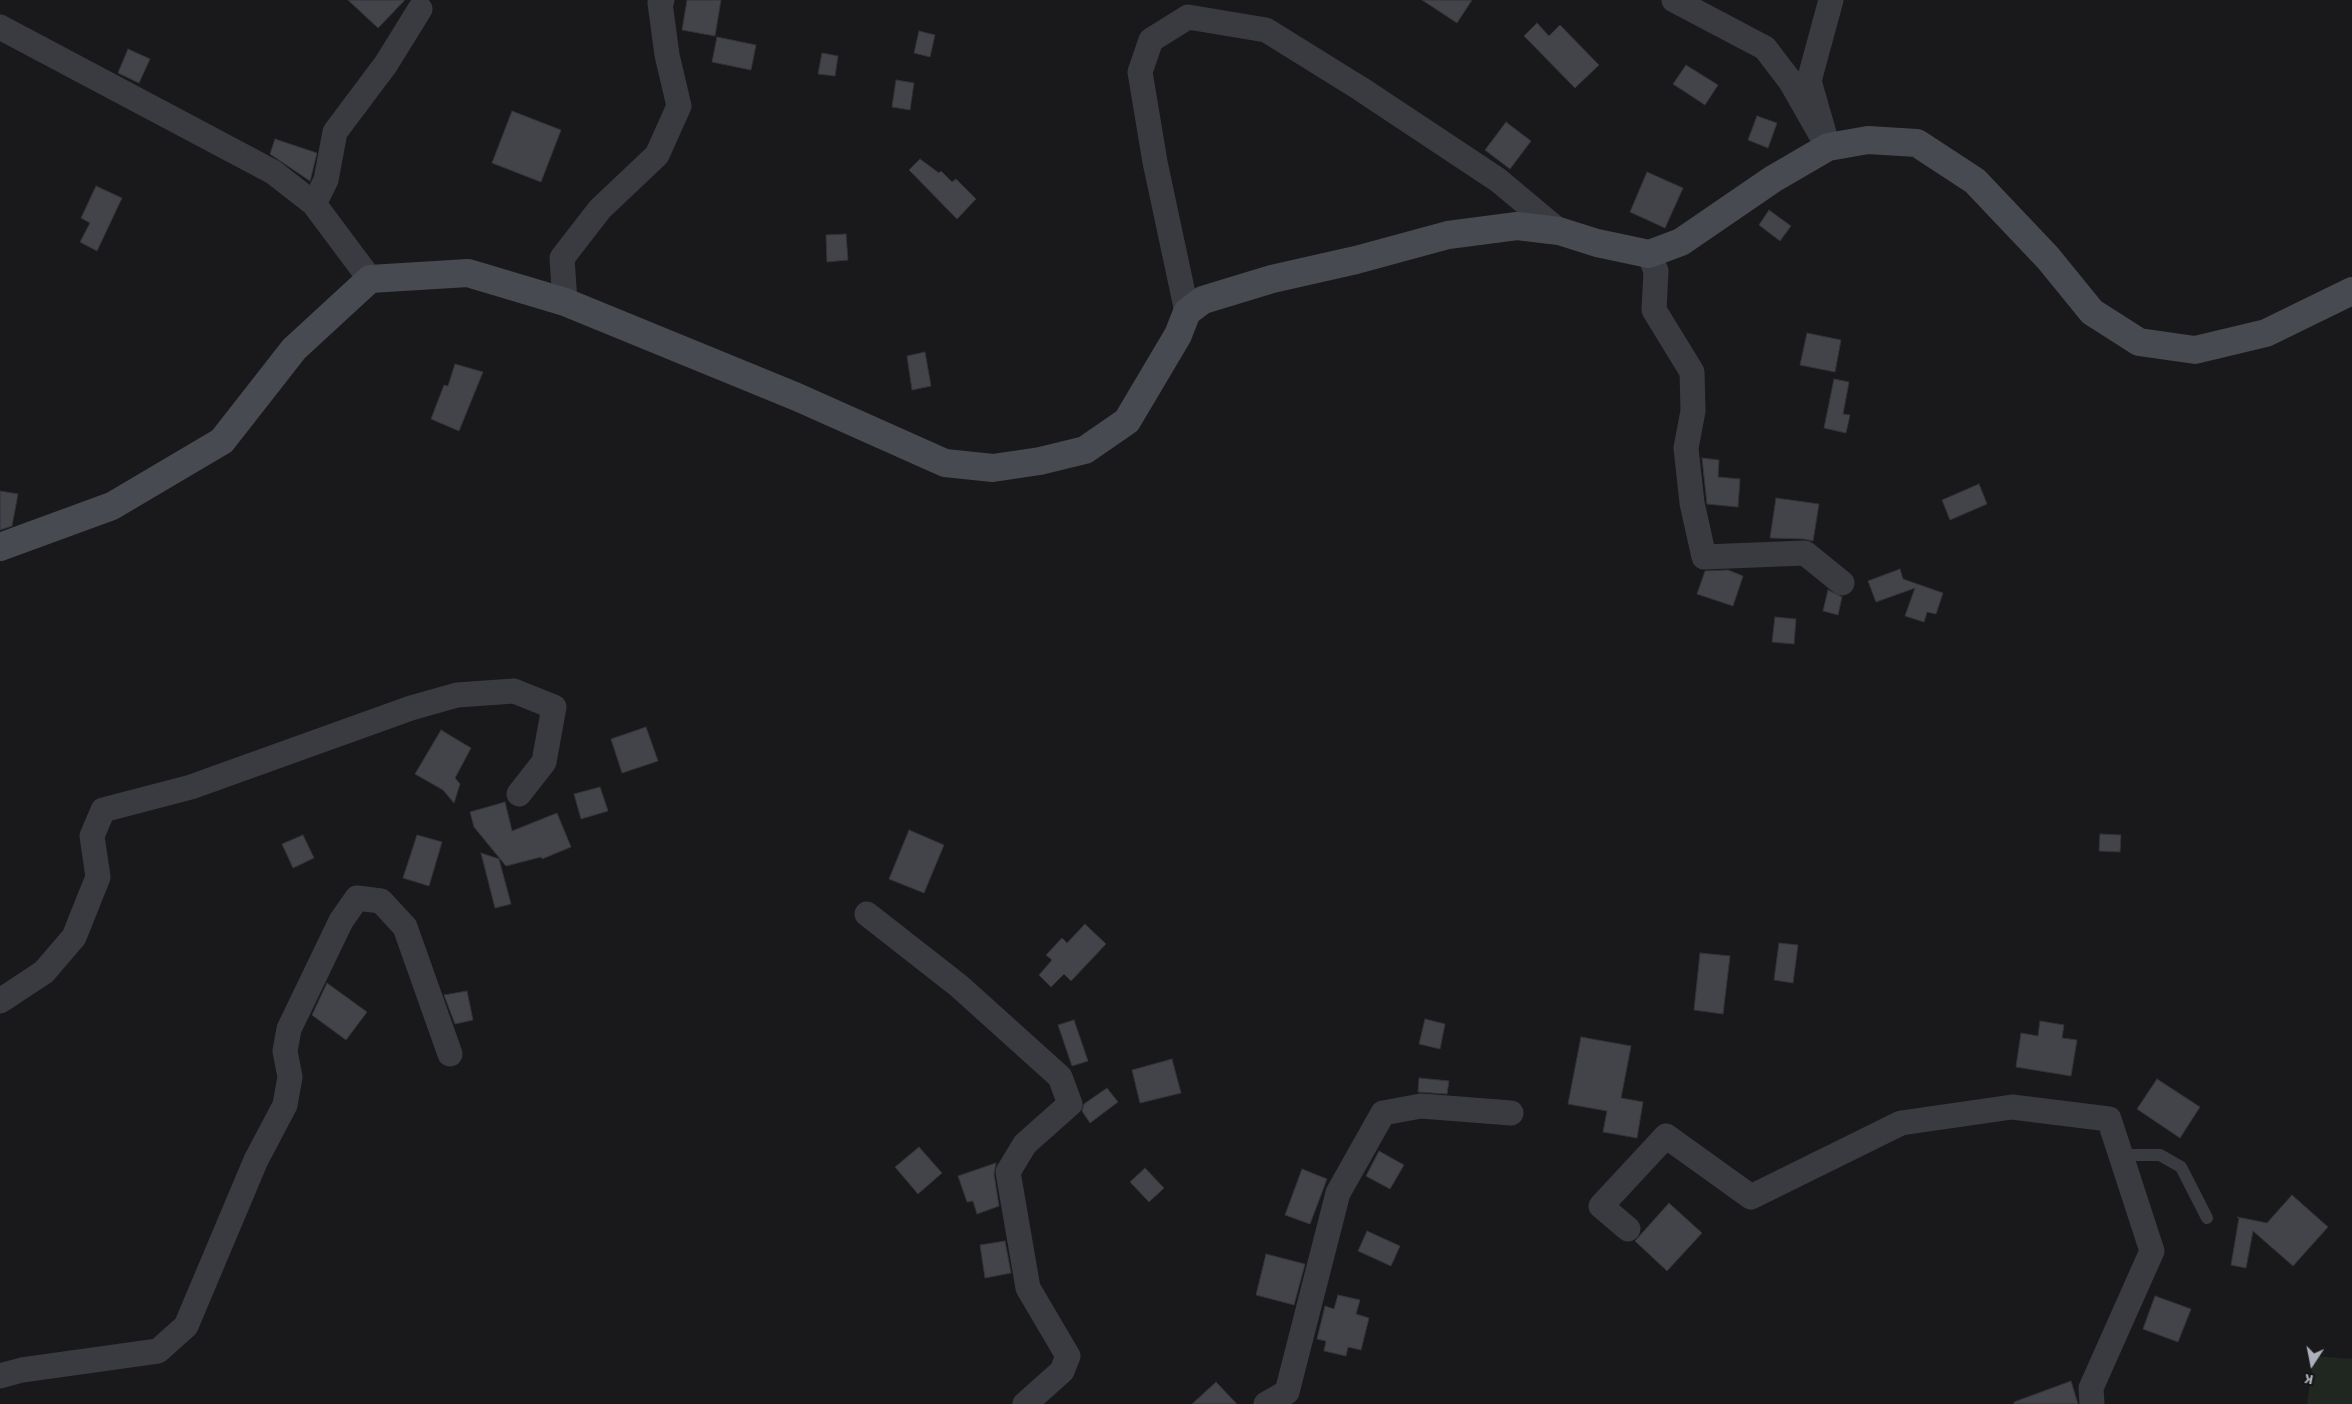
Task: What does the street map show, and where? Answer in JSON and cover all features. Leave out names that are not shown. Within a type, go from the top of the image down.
[{"type":"street","points":[[565,302],[562,258],[600,209],[657,156],[678,106],[667,55],[660,3],[662,0]]},
{"type":"street","points":[[1674,0],[1765,48],[1791,82],[1828,147]]},
{"type":"street","points":[[1828,147],[1809,81],[1831,0]]},
{"type":"street","points":[[314,204],[326,180],[334,132],[386,64],[420,9]]},
{"type":"street","points":[[1188,312],[1155,162],[1140,72],[1151,40],[1188,17],[1266,30],[1361,89],[1498,180],[1559,231]]},
{"type":"street","points":[[0,27],[273,172],[314,204],[370,280]]},
{"type":"street","points":[[0,547],[112,506],[222,441],[294,349],[370,280],[468,273],[565,302],[797,397],[946,463],[993,468],[1040,461],[1085,450],[1127,421],[1178,335],[1188,312],[1203,300],[1272,279],[1356,260],[1448,235],[1517,226],[1559,231],[1597,243],[1649,254],[1681,242],[1773,179],[1828,147],[1868,140],[1917,143],[1975,181],[2048,258],[2092,312],[2139,342],[2195,350],[2266,333],[2352,291]]},
{"type":"street","points":[[1649,254],[1656,271],[1654,310],[1692,372],[1693,411],[1686,448],[1692,503],[1704,557],[1805,553],[1842,584]]},
{"type":"street","points":[[0,1001],[44,972],[74,937],[98,877],[92,836],[103,810],[191,787],[420,706],[457,695],[514,691],[554,707],[544,762],[519,794]]},
{"type":"street","points":[[0,1376],[22,1370],[158,1351],[186,1326],[256,1160],[285,1105],[290,1077],[285,1050],[289,1029],[341,921],[357,898],[381,901],[404,927],[450,1054]]},
{"type":"street","points":[[867,914],[959,986],[1060,1077],[1070,1104],[1025,1144],[1008,1172],[1028,1288],[1068,1356],[1062,1371],[1025,1404]]},
{"type":"street","points":[[1266,1404],[1287,1392],[1338,1193],[1383,1113],[1421,1106],[1511,1113]]},
{"type":"street","points":[[1628,1229],[1601,1206],[1666,1136],[1751,1197],[1901,1123],[2012,1107],[2109,1119],[2152,1251],[2090,1388],[2092,1404]]},
{"type":"lane","points":[[2121,1155],[2160,1155],[2181,1167],[2207,1218]]},
{"type":"shaded area","points":[[2314,1356],[2352,1359],[2352,1404],[2307,1404]]},
{"type":"building","points":[[348,0],[405,0],[378,28]]},
{"type":"building","points":[[687,0],[721,0],[715,36],[682,30]]},
{"type":"building","points":[[1422,0],[1472,0],[1457,23]]},
{"type":"building","points":[[1537,23],[1549,36],[1560,25],[1599,65],[1575,88],[1524,36]]},
{"type":"building","points":[[919,31],[935,35],[930,57],[914,53]]},
{"type":"building","points":[[717,37],[756,45],[751,70],[712,62]]},
{"type":"building","points":[[128,49],[150,59],[139,83],[118,73]]},
{"type":"building","points":[[822,53],[838,56],[835,76],[818,74]]},
{"type":"building","points":[[1686,65],[1718,85],[1705,105],[1673,84]]},
{"type":"building","points":[[896,80],[914,83],[910,110],[892,107]]},
{"type":"building","points":[[512,111],[561,130],[541,182],[492,163]]},
{"type":"building","points":[[1757,116],[1777,123],[1768,148],[1748,140]]},
{"type":"building","points":[[1506,122],[1531,141],[1510,169],[1485,150]]},
{"type":"building","points":[[275,139],[317,153],[310,181],[270,154]]},
{"type":"building","points":[[920,159],[939,173],[941,171],[952,182],[956,179],[976,199],[957,219],[909,170]]},
{"type":"building","points":[[1647,172],[1683,188],[1665,228],[1630,212]]},
{"type":"building","points":[[96,186],[122,198],[97,251],[80,242],[90,223],[81,218]]},
{"type":"building","points":[[1769,210],[1791,226],[1780,241],[1759,225]]},
{"type":"building","points":[[846,234],[848,260],[827,262],[826,235]]},
{"type":"building","points":[[1807,333],[1841,340],[1835,372],[1800,365]]},
{"type":"building","points":[[925,352],[931,386],[912,390],[907,356]]},
{"type":"building","points":[[455,364],[483,372],[459,431],[431,419],[444,385],[448,386]]},
{"type":"building","points":[[1834,379],[1849,382],[1843,414],[1850,415],[1846,433],[1824,428]]},
{"type":"building","points":[[1702,458],[1719,460],[1718,477],[1740,479],[1738,507],[1707,504]]},
{"type":"building","points":[[1979,484],[1987,504],[1950,520],[1942,500]]},
{"type":"building","points":[[0,491],[18,494],[12,526],[0,530]]},
{"type":"building","points":[[1776,498],[1819,504],[1813,541],[1770,538]]},
{"type":"building","points":[[1900,569],[1903,579],[1943,593],[1936,614],[1927,612],[1924,622],[1905,616],[1915,588],[1876,602],[1868,581]]},
{"type":"building","points":[[1728,570],[1743,576],[1733,606],[1697,594],[1705,571]]},
{"type":"building","points":[[1828,590],[1842,597],[1838,615],[1823,611]]},
{"type":"building","points":[[1775,617],[1796,619],[1794,644],[1772,642]]},
{"type":"building","points":[[646,727],[658,761],[622,773],[611,739]]},
{"type":"building","points":[[441,730],[471,748],[455,778],[460,784],[454,803],[443,790],[415,774]]},
{"type":"building","points":[[600,787],[608,811],[581,819],[574,794]]},
{"type":"building","points":[[505,802],[512,831],[557,813],[571,847],[542,859],[541,857],[506,866],[474,827],[470,812]]},
{"type":"building","points":[[909,830],[944,845],[924,893],[889,879]]},
{"type":"building","points":[[2100,834],[2121,835],[2120,852],[2099,851]]},
{"type":"building","points":[[303,835],[314,858],[293,868],[282,844]]},
{"type":"building","points":[[417,835],[442,842],[429,886],[403,878]]},
{"type":"building","points":[[481,853],[499,859],[511,904],[495,908]]},
{"type":"building","points":[[1085,924],[1106,944],[1071,981],[1064,974],[1051,987],[1039,975],[1052,960],[1046,955],[1062,938],[1067,943]]},
{"type":"building","points":[[1779,943],[1798,945],[1793,983],[1774,980]]},
{"type":"building","points":[[1700,953],[1730,956],[1723,1014],[1694,1010]]},
{"type":"building","points":[[327,983],[367,1012],[346,1040],[312,1015]]},
{"type":"building","points":[[467,991],[473,1020],[455,1024],[444,995]]},
{"type":"building","points":[[1425,1019],[1445,1024],[1440,1049],[1419,1044]]},
{"type":"building","points":[[1074,1020],[1088,1061],[1072,1066],[1058,1025]]},
{"type":"building","points":[[2040,1021],[2064,1025],[2062,1038],[2077,1040],[2071,1076],[2016,1067],[2021,1033],[2038,1036]]},
{"type":"building","points":[[1581,1037],[1631,1046],[1621,1098],[1643,1102],[1637,1138],[1603,1132],[1607,1111],[1568,1104]]},
{"type":"building","points":[[1172,1059],[1181,1093],[1140,1103],[1132,1070]]},
{"type":"building","points":[[1419,1078],[1449,1081],[1447,1094],[1418,1092]]},
{"type":"building","points":[[2157,1079],[2200,1107],[2180,1138],[2137,1109]]},
{"type":"building","points":[[1107,1088],[1118,1102],[1090,1123],[1082,1111],[1084,1104]]},
{"type":"building","points":[[919,1147],[942,1173],[918,1194],[895,1167]]},
{"type":"building","points":[[1379,1151],[1404,1165],[1390,1189],[1366,1176]]},
{"type":"building","points":[[996,1163],[994,1174],[999,1206],[977,1214],[973,1201],[967,1202],[958,1176]]},
{"type":"building","points":[[1145,1168],[1164,1188],[1149,1202],[1130,1182]]},
{"type":"building","points":[[1302,1169],[1327,1179],[1310,1224],[1285,1215]]},
{"type":"building","points":[[2292,1195],[2328,1227],[2293,1266],[2253,1231],[2246,1268],[2231,1265],[2239,1218],[2237,1217],[2267,1223]]},
{"type":"building","points":[[1669,1203],[1702,1233],[1667,1271],[1635,1241]]},
{"type":"building","points":[[1367,1231],[1400,1246],[1391,1266],[1358,1251]]},
{"type":"building","points":[[1005,1241],[1011,1273],[985,1278],[980,1245]]},
{"type":"building","points":[[1266,1254],[1305,1264],[1294,1305],[1256,1295]]},
{"type":"building","points":[[1338,1295],[1360,1300],[1356,1314],[1369,1318],[1361,1350],[1348,1347],[1346,1356],[1324,1351],[1326,1341],[1317,1339],[1325,1306],[1334,1309]]},
{"type":"building","points":[[2155,1296],[2191,1309],[2178,1342],[2143,1329]]},
{"type":"building","points":[[2071,1381],[2078,1404],[2014,1404],[2014,1402]]},
{"type":"building","points":[[1216,1382],[1237,1404],[1192,1404]]}]
